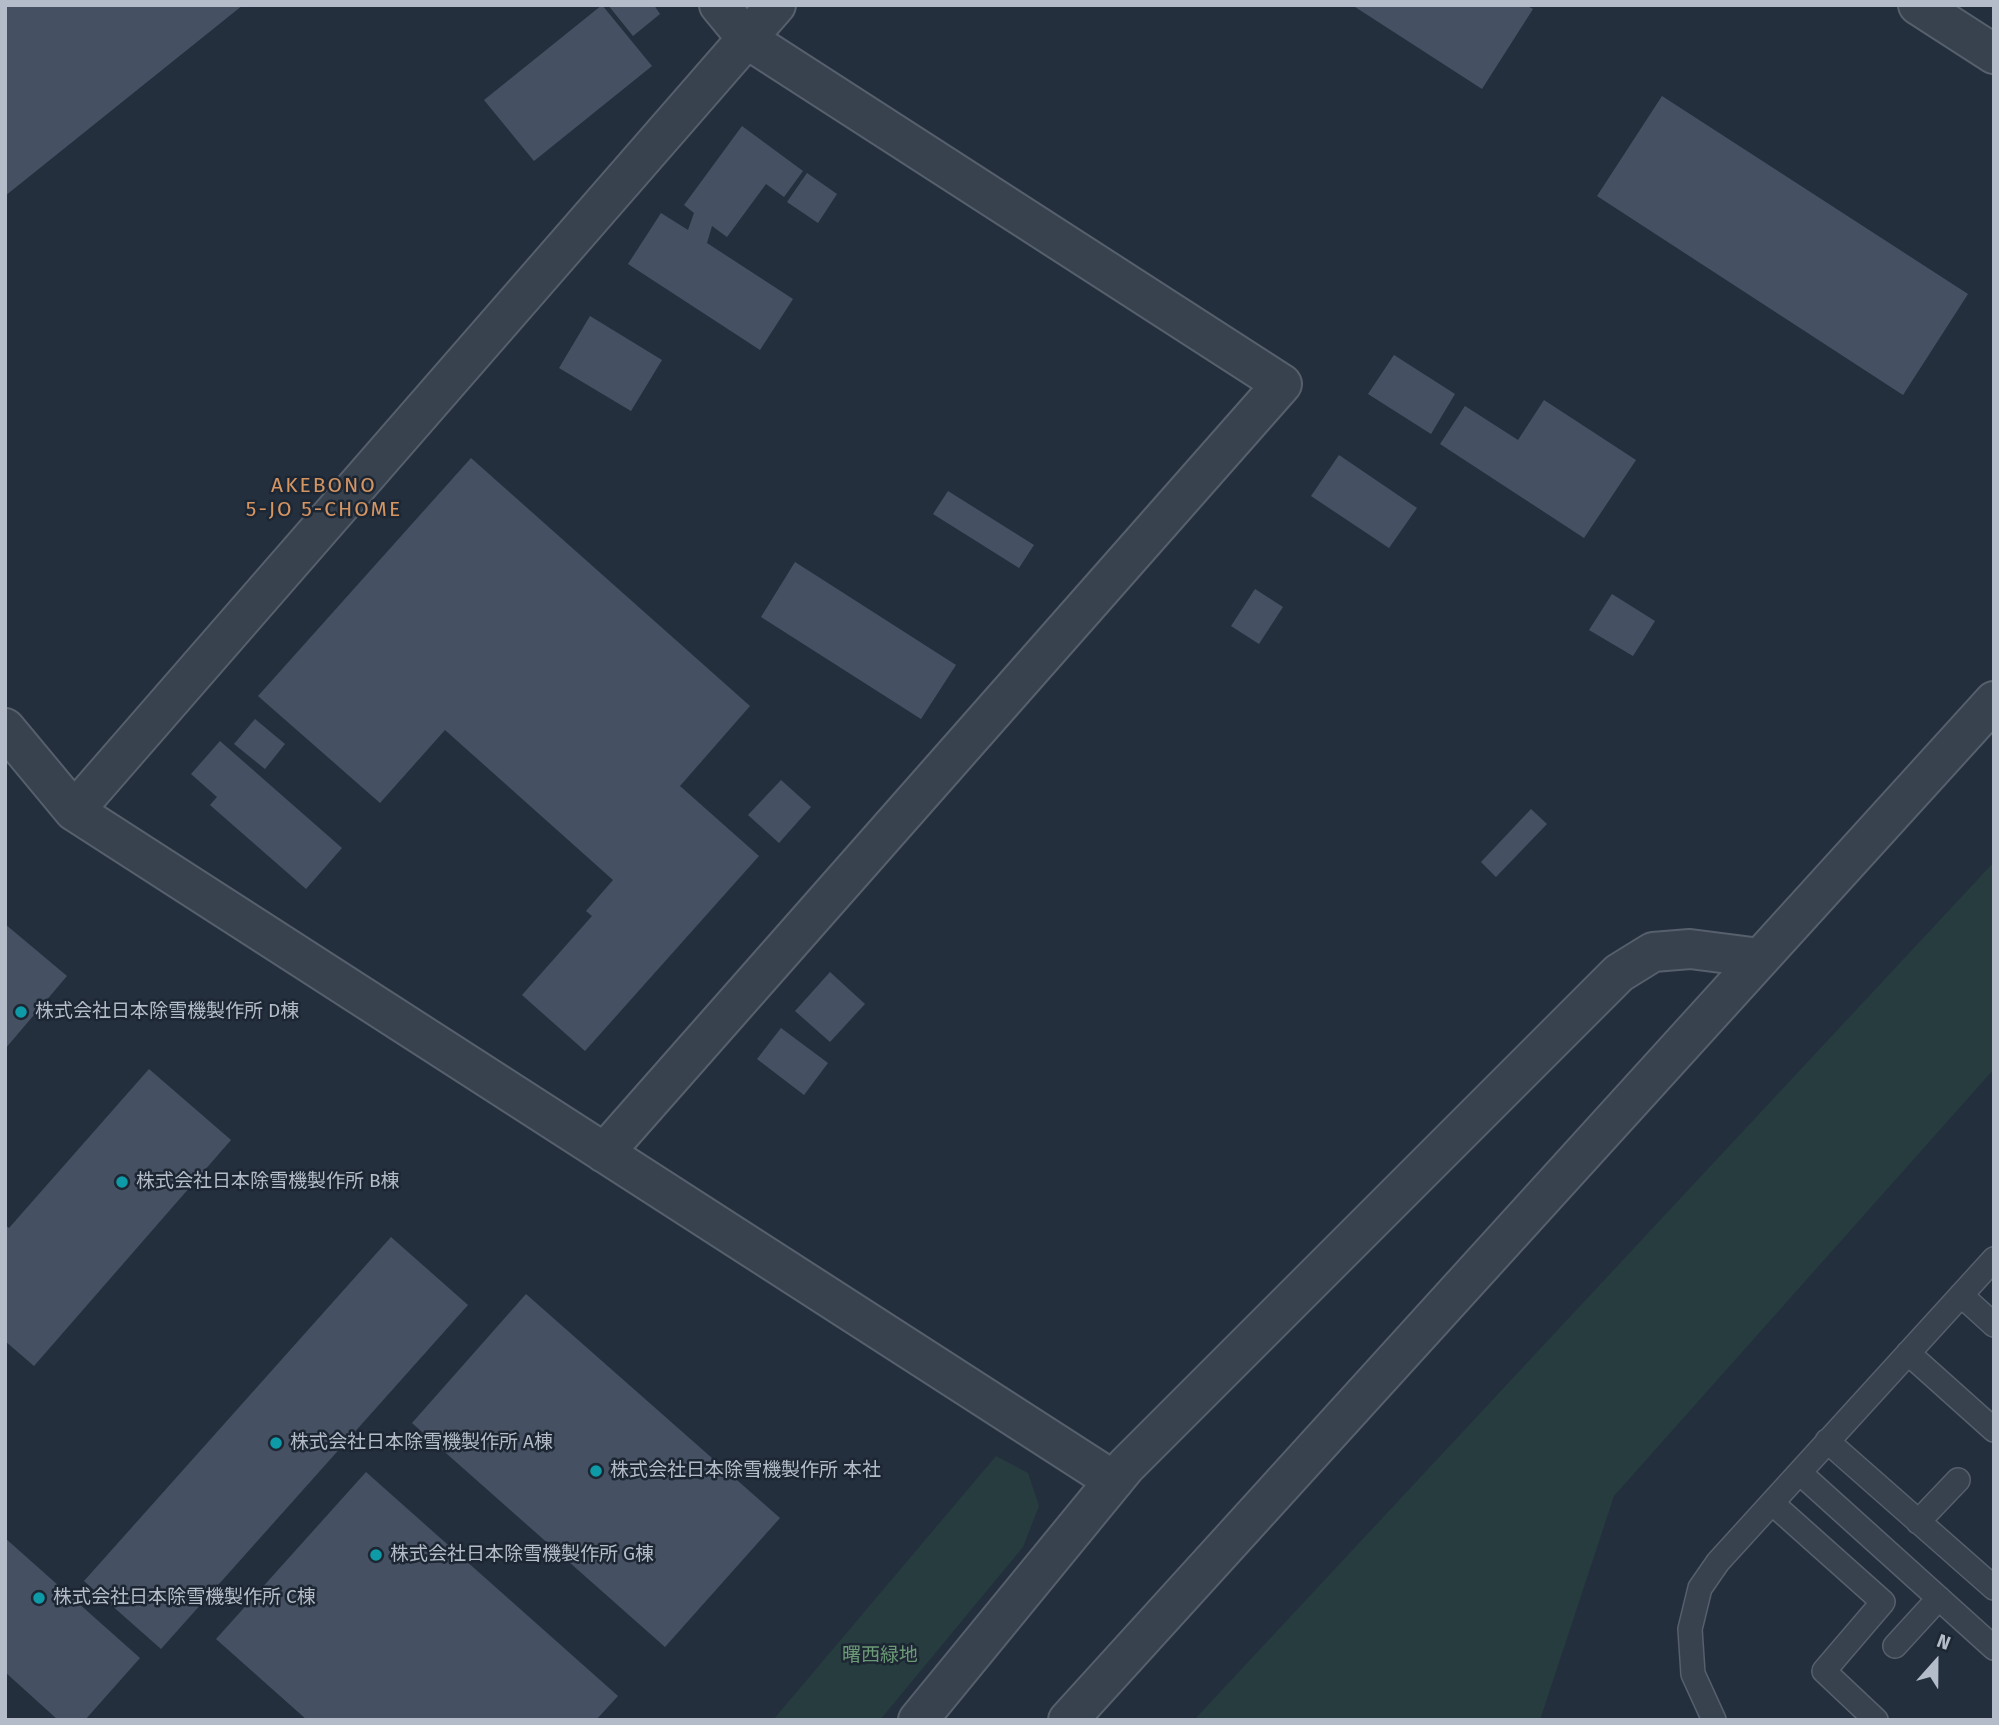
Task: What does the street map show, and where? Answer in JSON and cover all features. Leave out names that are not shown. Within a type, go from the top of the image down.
[{"type":"street","points":[[604,1153],[1282,384],[747,38],[719,5]]},
{"type":"street","points":[[74,811],[776,5]]},
{"type":"street","points":[[1918,5],[1994,54]]},
{"type":"street","points":[[1068,1720],[1994,701]]},
{"type":"street","points":[[5,728],[74,811],[1114,1481]]},
{"type":"street","points":[[918,1720],[1126,1466],[1619,973],[1653,952],[1690,949],[1760,958]]},
{"type":"lane","points":[[1714,1720],[1693,1674],[1690,1629],[1700,1588],[1718,1562],[1994,1259]]},
{"type":"lane","points":[[1961,1295],[1994,1325]]},
{"type":"lane","points":[[1908,1353],[1994,1430]]},
{"type":"lane","points":[[1827,1441],[1918,1522],[1991,1580]]},
{"type":"lane","points":[[1800,1473],[1994,1648]]},
{"type":"lane","points":[[1918,1522],[1958,1480]]},
{"type":"lane","points":[[1772,1503],[1883,1602],[1824,1671],[1876,1720]]},
{"type":"lane","points":[[1895,1646],[1938,1598]]},
{"type":"green space","points":[[1994,862],[1994,1069],[1614,1496],[1540,1720],[1194,1720]]},
{"type":"green space","name":"曙西緑地","points":[[996,1456],[1028,1473],[1039,1506],[1023,1547],[880,1720],[773,1720]]},
{"type":"building","points":[[5,5],[243,5],[5,196]]},
{"type":"building","points":[[602,5],[652,66],[534,161],[484,100]]},
{"type":"building","points":[[608,5],[654,5],[660,14],[633,36]]},
{"type":"building","points":[[1352,5],[1526,5],[1533,9],[1482,89]]},
{"type":"building","points":[[1662,96],[1968,294],[1903,395],[1597,196]]},
{"type":"building","points":[[742,126],[803,171],[784,197],[766,184],[727,237],[712,226],[707,243],[793,299],[760,350],[628,264],[661,213],[688,230],[694,213],[684,205]]},
{"type":"building","points":[[807,173],[837,194],[818,223],[787,202]]},
{"type":"building","points":[[590,316],[662,360],[631,411],[559,368]]},
{"type":"building","points":[[1394,355],[1455,394],[1431,434],[1368,394]]},
{"type":"building","points":[[1544,400],[1636,460],[1584,538],[1440,444],[1465,406],[1518,440]]},
{"type":"building","points":[[1339,455],[1417,508],[1389,548],[1311,496]]},
{"type":"building","points":[[471,458],[750,706],[680,786],[759,856],[585,1051],[522,995],[592,916],[586,911],[613,880],[445,730],[380,803],[258,696]]},
{"type":"building","points":[[948,491],[1034,545],[1019,568],[933,514]]},
{"type":"building","points":[[795,562],[956,665],[921,719],[761,617]]},
{"type":"building","points":[[1255,589],[1283,607],[1259,644],[1231,626]]},
{"type":"building","points":[[1612,594],[1655,621],[1633,656],[1589,630]]},
{"type":"building","points":[[255,719],[285,744],[265,769],[234,744]]},
{"type":"building","points":[[220,741],[342,848],[306,889],[210,805],[217,797],[191,774]]},
{"type":"building","points":[[781,780],[811,807],[779,843],[748,815]]},
{"type":"building","points":[[1531,809],[1547,824],[1496,877],[1481,862]]},
{"type":"building","name":"株式会社日本除雪機製作所 D棟","points":[[5,924],[67,976],[5,1049]]},
{"type":"building","points":[[830,972],[865,1004],[830,1042],[795,1011]]},
{"type":"building","points":[[781,1028],[828,1063],[804,1095],[757,1059]]},
{"type":"building","name":"株式会社日本除雪機製作所 B棟","points":[[149,1069],[231,1140],[34,1366],[5,1341],[5,1225],[9,1228]]},
{"type":"building","name":"株式会社日本除雪機製作所 A棟","points":[[391,1237],[468,1305],[161,1649],[84,1581]]},
{"type":"building","name":"株式会社日本除雪機製作所 本社","points":[[526,1294],[780,1518],[665,1647],[412,1423]]},
{"type":"building","name":"株式会社日本除雪機製作所 G棟","points":[[366,1472],[618,1696],[596,1720],[307,1720],[216,1639]]},
{"type":"building","name":"株式会社日本除雪機製作所 C棟","points":[[5,1538],[140,1658],[85,1720],[58,1720],[5,1672]]},
{"type":"place","name":"株式会社日本除雪機製作所 D棟","points":[[21,1012]]},
{"type":"place","name":"株式会社日本除雪機製作所 B棟","points":[[122,1182]]},
{"type":"place","name":"株式会社日本除雪機製作所 A棟","points":[[276,1443]]},
{"type":"place","name":"株式会社日本除雪機製作所 本社","points":[[596,1471]]},
{"type":"place","name":"株式会社日本除雪機製作所 G棟","points":[[376,1555]]},
{"type":"place","name":"株式会社日本除雪機製作所 C棟","points":[[39,1598]]},
{"type":"district","name":"AKEBONO 5-JO 5-CHOME","points":[[324,498]]}]
